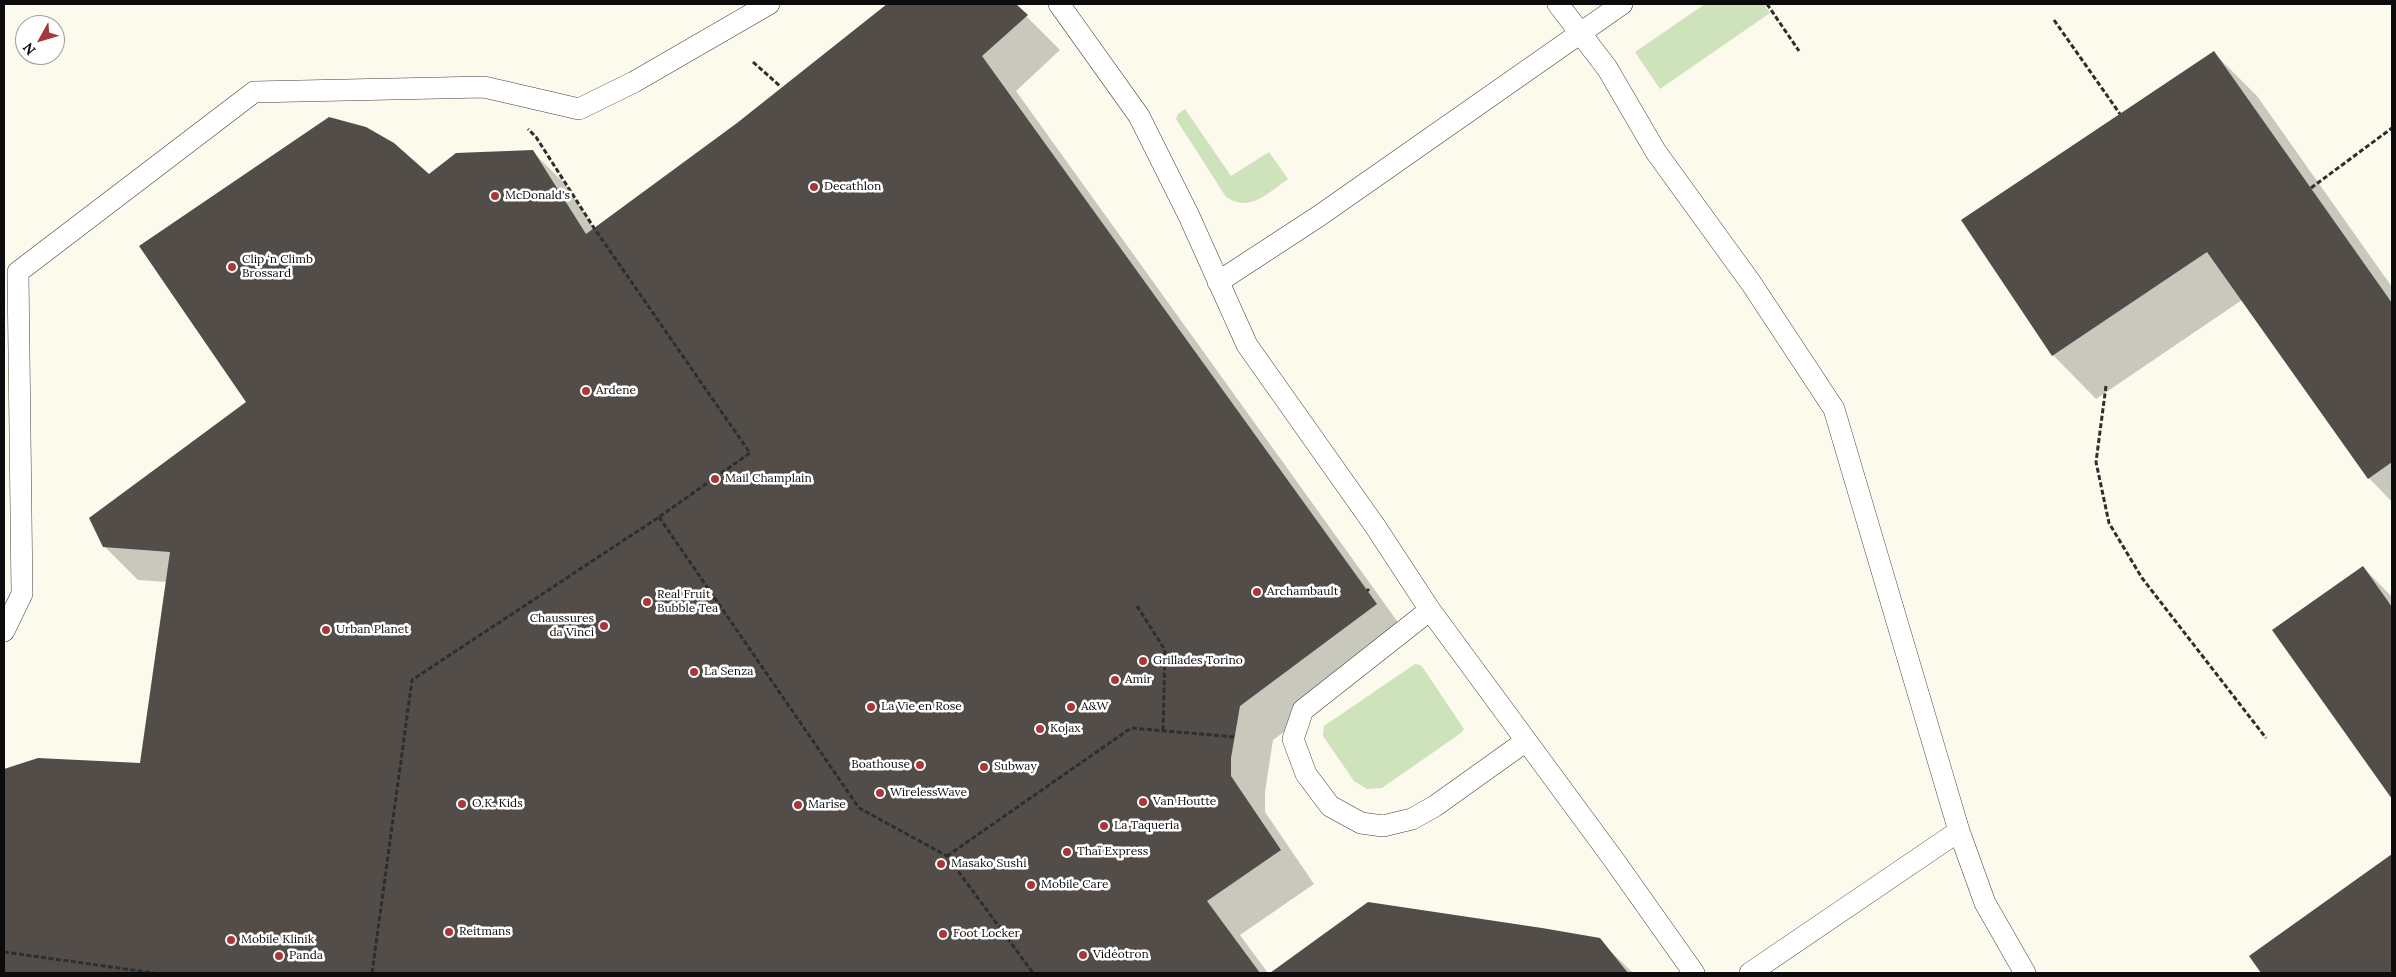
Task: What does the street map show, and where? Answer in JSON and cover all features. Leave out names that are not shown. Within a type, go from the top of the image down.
[{"type":"lane","points":[[4,631],[22,594],[18,272],[254,92],[484,87],[580,109],[634,82],[769,4]]},
{"type":"lane","points":[[1059,4],[1139,116],[1189,216],[1248,345],[1375,526],[1430,610],[1614,860],[1694,973]]},
{"type":"lane","points":[[1558,4],[1607,68],[1656,152],[1751,283],[1834,409],[1959,831],[1985,903],[2025,973]]},
{"type":"lane","points":[[1218,282],[1319,216],[1622,4]]},
{"type":"lane","points":[[1430,610],[1303,710],[1293,739],[1306,774],[1330,806],[1361,823],[1383,826],[1412,819],[1435,806],[1526,742]]},
{"type":"lane","points":[[1750,973],[1959,831]]},
{"type":"path","points":[[1767,4],[1800,51]]},
{"type":"path","points":[[2054,20],[2120,114]]},
{"type":"path","points":[[753,62],[781,87]]},
{"type":"path","points":[[372,973],[412,680],[659,517],[750,453],[600,236],[536,137],[523,125]]},
{"type":"path","points":[[2311,188],[2392,128]]},
{"type":"path","points":[[2106,386],[2096,462],[2109,523],[2142,578],[2266,738]]},
{"type":"path","points":[[659,517],[859,808],[947,856],[1033,973]]},
{"type":"path","points":[[1137,606],[1165,650],[1163,730]]},
{"type":"path","points":[[947,856],[1132,728],[1235,737]]},
{"type":"path","points":[[4,952],[154,973]]},
{"type":"green space","points":[[1705,4],[1764,4],[1770,13],[1660,89],[1635,52]]},
{"type":"green space","points":[[1185,109],[1231,176],[1269,152],[1288,179],[1266,195],[1251,202],[1243,203],[1226,197],[1176,119],[1178,114]]},
{"type":"green space","points":[[1415,664],[1423,668],[1464,729],[1382,788],[1367,789],[1354,781],[1323,736],[1324,726]]},
{"type":"building","name":"Mail Champlain","points":[[887,4],[1016,4],[1028,15],[982,56],[1377,604],[1240,706],[1231,758],[1231,776],[1281,850],[1207,901],[1260,973],[4,973],[4,769],[38,758],[140,763],[170,552],[103,547],[89,518],[246,402],[139,246],[329,117],[366,127],[394,143],[429,174],[456,153],[533,150],[586,234],[737,123]]},
{"type":"building","points":[[2214,51],[2392,303],[2392,462],[2368,479],[2207,252],[2052,356],[1961,220]]},
{"type":"building","points":[[2363,566],[2392,607],[2392,799],[2272,630]]},
{"type":"building","points":[[2392,854],[2392,973],[2261,973],[2249,956]]},
{"type":"building","points":[[1368,902],[1600,938],[1628,973],[1270,973]]},
{"type":"place","name":"Decathlon","points":[[814,187]]},
{"type":"place","name":"McDonald's","points":[[495,196]]},
{"type":"place","name":"Clip ‘n Climb Brossard","points":[[232,267]]},
{"type":"place","name":"Ardene","points":[[586,391]]},
{"type":"place","name":"Mail Champlain","points":[[715,479]]},
{"type":"place","name":"Archambault","points":[[1257,592]]},
{"type":"place","name":"Real Fruit Bubble Tea","points":[[647,602]]},
{"type":"place","name":"Chaussures da Vinci","points":[[604,626]]},
{"type":"place","name":"Urban Planet","points":[[326,630]]},
{"type":"place","name":"Grillades Torino","points":[[1143,661]]},
{"type":"place","name":"La Senza","points":[[694,672]]},
{"type":"place","name":"Amir","points":[[1115,680]]},
{"type":"place","name":"La Vie en Rose","points":[[871,707]]},
{"type":"place","name":"A&W","points":[[1071,707]]},
{"type":"place","name":"Kojax","points":[[1040,729]]},
{"type":"place","name":"Boathouse","points":[[920,765]]},
{"type":"place","name":"Subway","points":[[984,767]]},
{"type":"place","name":"WirelessWave","points":[[880,793]]},
{"type":"place","name":"Van Houtte","points":[[1143,802]]},
{"type":"place","name":"O.K. Kids","points":[[462,804]]},
{"type":"place","name":"Marise","points":[[798,805]]},
{"type":"place","name":"La Taqueria","points":[[1104,826]]},
{"type":"place","name":"Thaï Express","points":[[1067,852]]},
{"type":"place","name":"Masako Sushi","points":[[941,864]]},
{"type":"place","name":"Mobile Care","points":[[1031,885]]},
{"type":"place","name":"Reitmans","points":[[449,932]]},
{"type":"place","name":"Foot Locker","points":[[943,934]]},
{"type":"place","name":"Mobile Klinik","points":[[231,940]]},
{"type":"place","name":"Vidéotron","points":[[1083,955]]},
{"type":"place","name":"Panda","points":[[279,956]]}]
